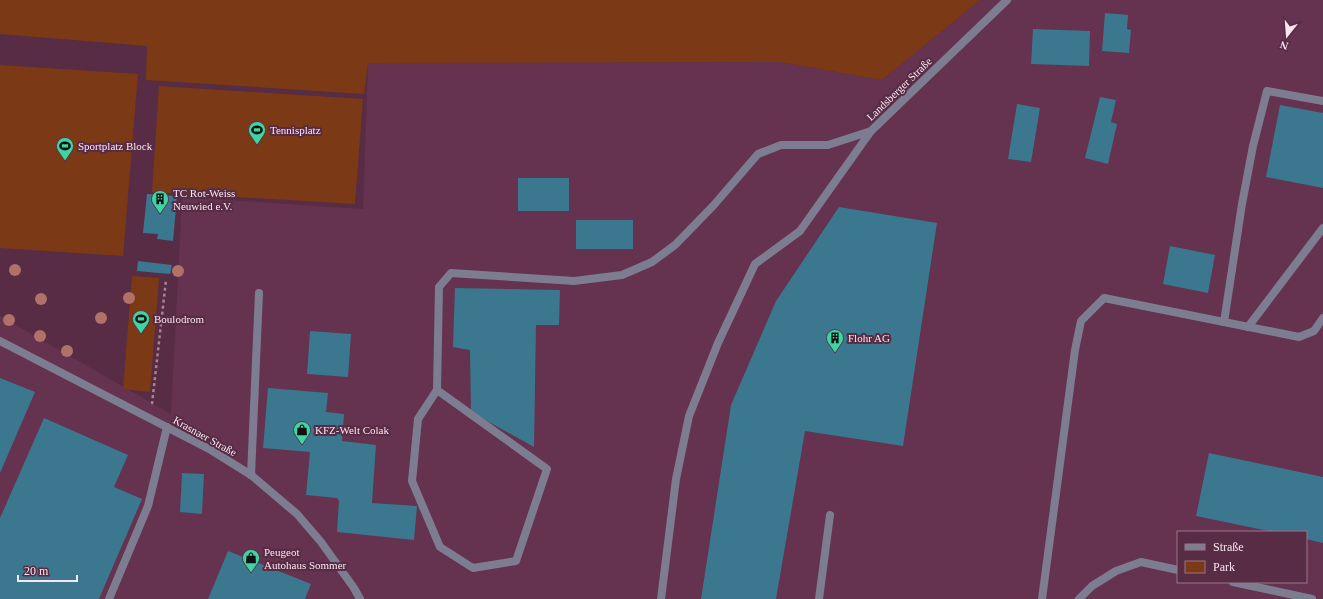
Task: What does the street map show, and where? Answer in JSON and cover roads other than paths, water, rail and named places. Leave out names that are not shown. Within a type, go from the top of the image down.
[{"type":"street","name":"Landsberger Straße","points":[[437,390],[439,287],[451,273],[574,281],[622,275],[652,262],[675,245],[713,206],[758,154],[781,145],[828,146],[871,131],[1007,0]]},
{"type":"street","points":[[1224,322],[1251,153],[1267,90],[1323,101]]},
{"type":"street","points":[[661,599],[676,479],[689,416],[718,343],[755,264],[800,232],[871,131]]},
{"type":"street","points":[[1248,327],[1323,228]]},
{"type":"street","points":[[250,476],[259,293]]},
{"type":"street","points":[[1042,599],[1075,350],[1081,321],[1104,298],[1299,338],[1314,331],[1323,318]]},
{"type":"street","name":"Krasnaer Straße","points":[[0,341],[212,450],[250,476],[297,514],[321,542],[354,588],[360,599]]},
{"type":"street","points":[[437,390],[547,469],[516,561],[473,568],[440,547],[412,481],[418,419],[437,390]]},
{"type":"street","points":[[109,599],[148,506],[167,427]]},
{"type":"street","points":[[819,599],[830,515]]},
{"type":"street","points":[[1080,599],[1092,586],[1116,571],[1141,562],[1177,570]]},
{"type":"street","points":[[1238,583],[1312,599]]},
{"type":"place","name":"Tennisplatz","points":[[257,145]]},
{"type":"place","name":"Sportplatz Block","points":[[65,161]]},
{"type":"place","name":"TC Rot-Weiss Neuwied e.V.","points":[[160,214]]},
{"type":"place","name":"Boulodrom","points":[[141,334]]},
{"type":"place","name":"Flohr AG","points":[[835,353]]},
{"type":"place","name":"KFZ-Welt Colak","points":[[302,445]]},
{"type":"place","name":"Peugeot Autohaus Sommer","points":[[251,573]]}]
